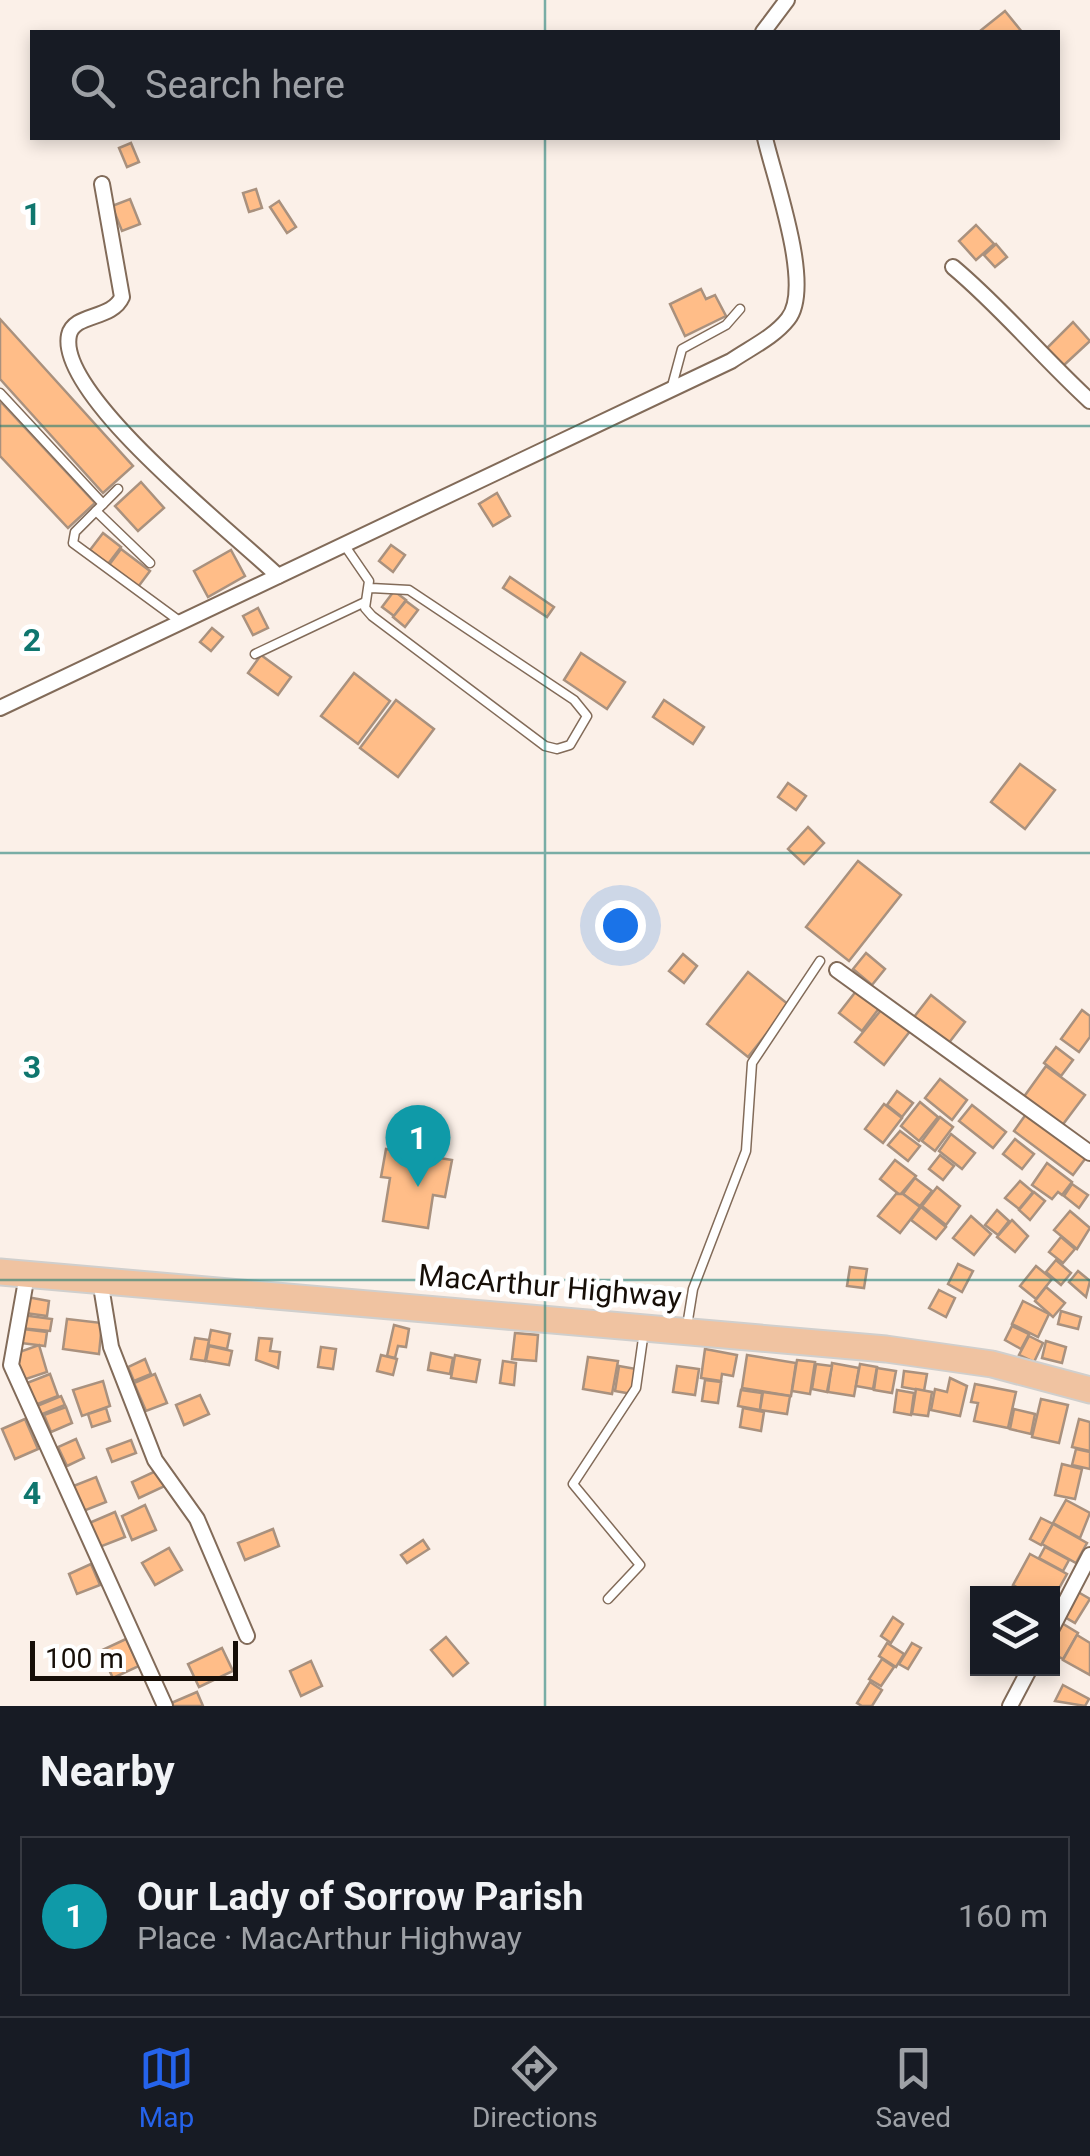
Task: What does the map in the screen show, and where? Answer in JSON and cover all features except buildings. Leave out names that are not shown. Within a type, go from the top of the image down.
[{"type":"highway","name":"MacArthur Highway","points":[[0,1272],[686,1330],[992,1364],[1090,1390]]},
{"type":"street","points":[[764,30],[787,0]]},
{"type":"street","points":[[0,708],[178,620],[345,546],[672,386],[732,361],[774,332],[795,308],[798,281],[765,140]]},
{"type":"street","points":[[102,184],[122,297],[109,314],[77,324],[71,330],[70,346],[84,382],[95,401],[148,457],[278,576]]},
{"type":"street","points":[[954,267],[1005,310],[1023,336],[1090,401]]},
{"type":"street","points":[[836,970],[1090,1153]]},
{"type":"street","points":[[27,1274],[10,1365],[166,1706]]},
{"type":"street","points":[[100,1280],[111,1347],[155,1460],[196,1519],[247,1636]]},
{"type":"street","points":[[1060,1613],[1090,1555]]},
{"type":"street","points":[[1010,1706],[1026,1676]]},
{"type":"lane","points":[[672,386],[682,349],[726,325],[740,309]]},
{"type":"lane","points":[[0,393],[150,563]]},
{"type":"lane","points":[[118,488],[75,532],[74,543],[178,620]]},
{"type":"lane","points":[[345,546],[371,588]]},
{"type":"lane","points":[[365,602],[372,616],[545,746],[556,749],[570,744],[586,722],[587,716],[574,700],[458,621],[400,586],[371,588]]},
{"type":"lane","points":[[254,654],[365,602],[371,588]]},
{"type":"lane","points":[[686,1330],[693,1289],[746,1151],[752,1063],[820,961]]},
{"type":"lane","points":[[608,1600],[640,1565],[574,1484],[636,1388],[644,1326]]},
{"type":"place","name":"Our Lady of Sorrow Parish","points":[[418,1187]]}]
